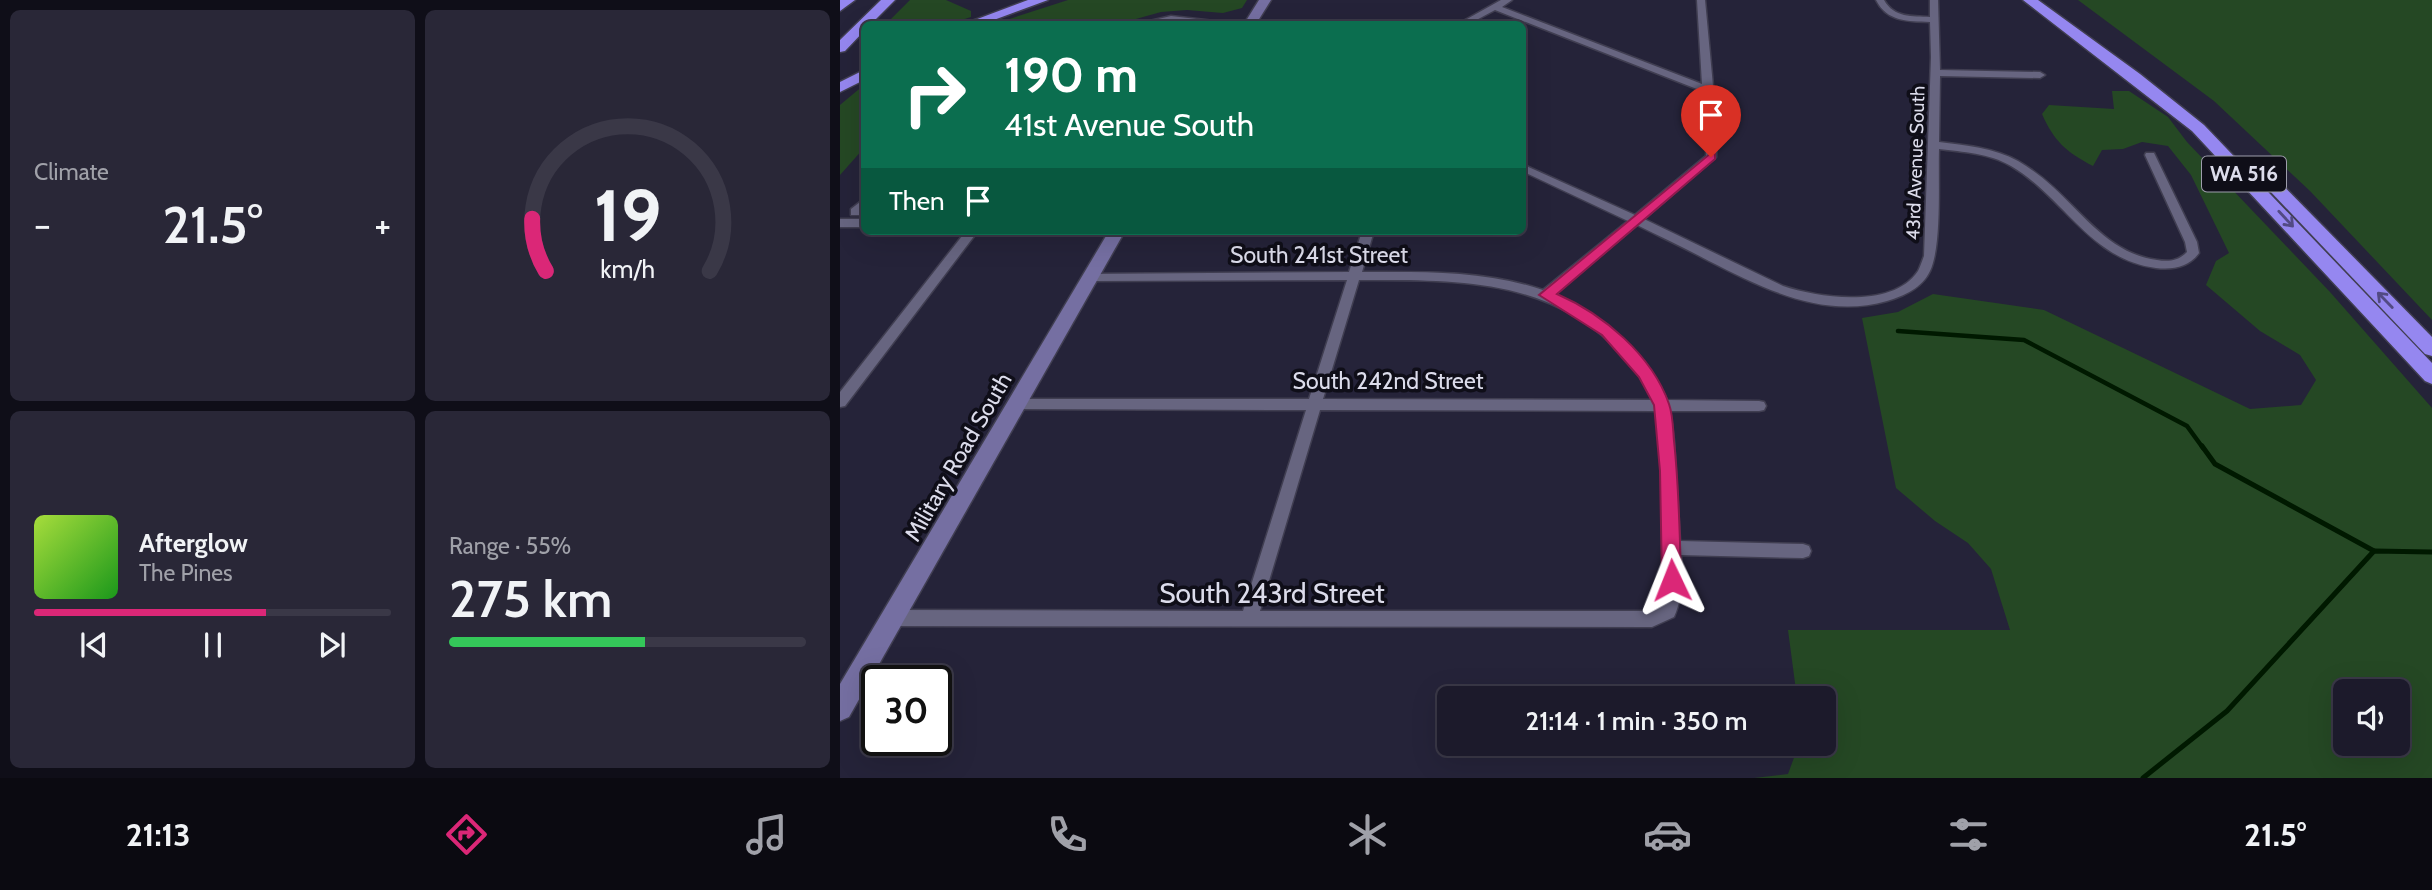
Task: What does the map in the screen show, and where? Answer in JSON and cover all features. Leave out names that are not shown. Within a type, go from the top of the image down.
[{"type":"highway","points":[[840,7],[848,0]]},
{"type":"highway","points":[[867,21],[888,0]]},
{"type":"highway","points":[[980,21],[1041,0]]},
{"type":"highway","name":"WA 516","points":[[2030,0],[2136,76],[2198,128],[2432,376]]},
{"type":"highway","name":"WA 516","points":[[2046,0],[2165,85],[2211,123],[2432,349]]},
{"type":"highway","points":[[840,48],[861,27]]},
{"type":"highway","points":[[840,88],[861,76]]},
{"type":"main road","points":[[1252,21],[1265,0]]},
{"type":"main road","name":"Military Road South","points":[[840,708],[1115,235]]},
{"type":"street","points":[[1468,21],[1508,0]]},
{"type":"street","points":[[1546,295],[1711,157],[1712,129],[1701,0]]},
{"type":"street","points":[[1880,0],[1885,10],[1893,15],[1935,20]]},
{"type":"street","name":"43rd Avenue South","points":[[1636,219],[1783,291],[1831,301],[1879,299],[1903,291],[1924,273],[1928,266],[1935,73],[1934,0]]},
{"type":"street","points":[[1494,7],[1707,89]]},
{"type":"street","points":[[1159,21],[1188,21]]},
{"type":"street","points":[[1935,73],[2040,75]]},
{"type":"street","points":[[1933,145],[1983,153],[2010,161],[2032,176],[2118,254],[2147,265],[2174,265],[2186,261],[2193,253],[2191,242],[2150,155]]},
{"type":"street","points":[[1526,169],[1636,219]]},
{"type":"street","points":[[855,212],[861,206]]},
{"type":"street","points":[[840,223],[861,223]]},
{"type":"street","points":[[840,402],[969,235]]},
{"type":"street","points":[[1249,619],[1367,235]]},
{"type":"street","name":"South 241st Street","points":[[1091,277],[1466,277],[1506,283],[1546,295],[1570,306],[1607,331],[1645,373],[1662,405]]},
{"type":"street","name":"South 242nd Street","points":[[1017,404],[1759,406]]},
{"type":"street","points":[[1662,405],[1669,471],[1671,548],[1803,551]]},
{"type":"street","name":"South 243rd Street","points":[[893,618],[1652,619],[1665,614],[1670,606],[1671,548]]},
{"type":"green space","points":[[910,0],[946,0],[971,11],[971,17],[958,21],[889,21]]},
{"type":"green space","points":[[1068,0],[1247,0],[1242,8],[1223,13],[1187,10],[1161,12],[1129,21],[1003,21]]},
{"type":"green space","points":[[2078,0],[2432,0],[2432,320],[2310,191],[2214,101]]},
{"type":"green space","points":[[861,88],[861,151],[840,175],[840,105]]},
{"type":"green space","points":[[2112,91],[2129,91],[2168,117],[2187,142],[2330,292],[2432,408],[2432,778],[1754,778],[1788,774],[1795,756],[1836,756],[1836,686],[1795,686],[1788,630],[2010,630],[1991,569],[1968,543],[1935,521],[1896,488],[1862,318],[1898,312],[1933,294],[2044,310],[2250,409],[2301,405],[2316,380],[2300,355],[2260,331],[2206,285],[2216,261],[2229,253],[2191,175],[2168,146],[2142,142],[2123,149],[2102,150],[2093,166],[2075,156],[2051,132],[2042,114],[2049,105],[2114,109]]},
{"type":"waterway","points":[[1898,331],[2024,340],[2187,426],[2203,448]]},
{"type":"waterway","points":[[2202,446],[2215,464],[2374,551]]},
{"type":"waterway","points":[[2143,778],[2227,711],[2374,551]]},
{"type":"waterway","points":[[2374,551],[2432,552]]},
{"type":"route","points":[[1672,580],[1669,471],[1662,405],[1645,373],[1607,331],[1570,306],[1546,295],[1711,157]]}]
